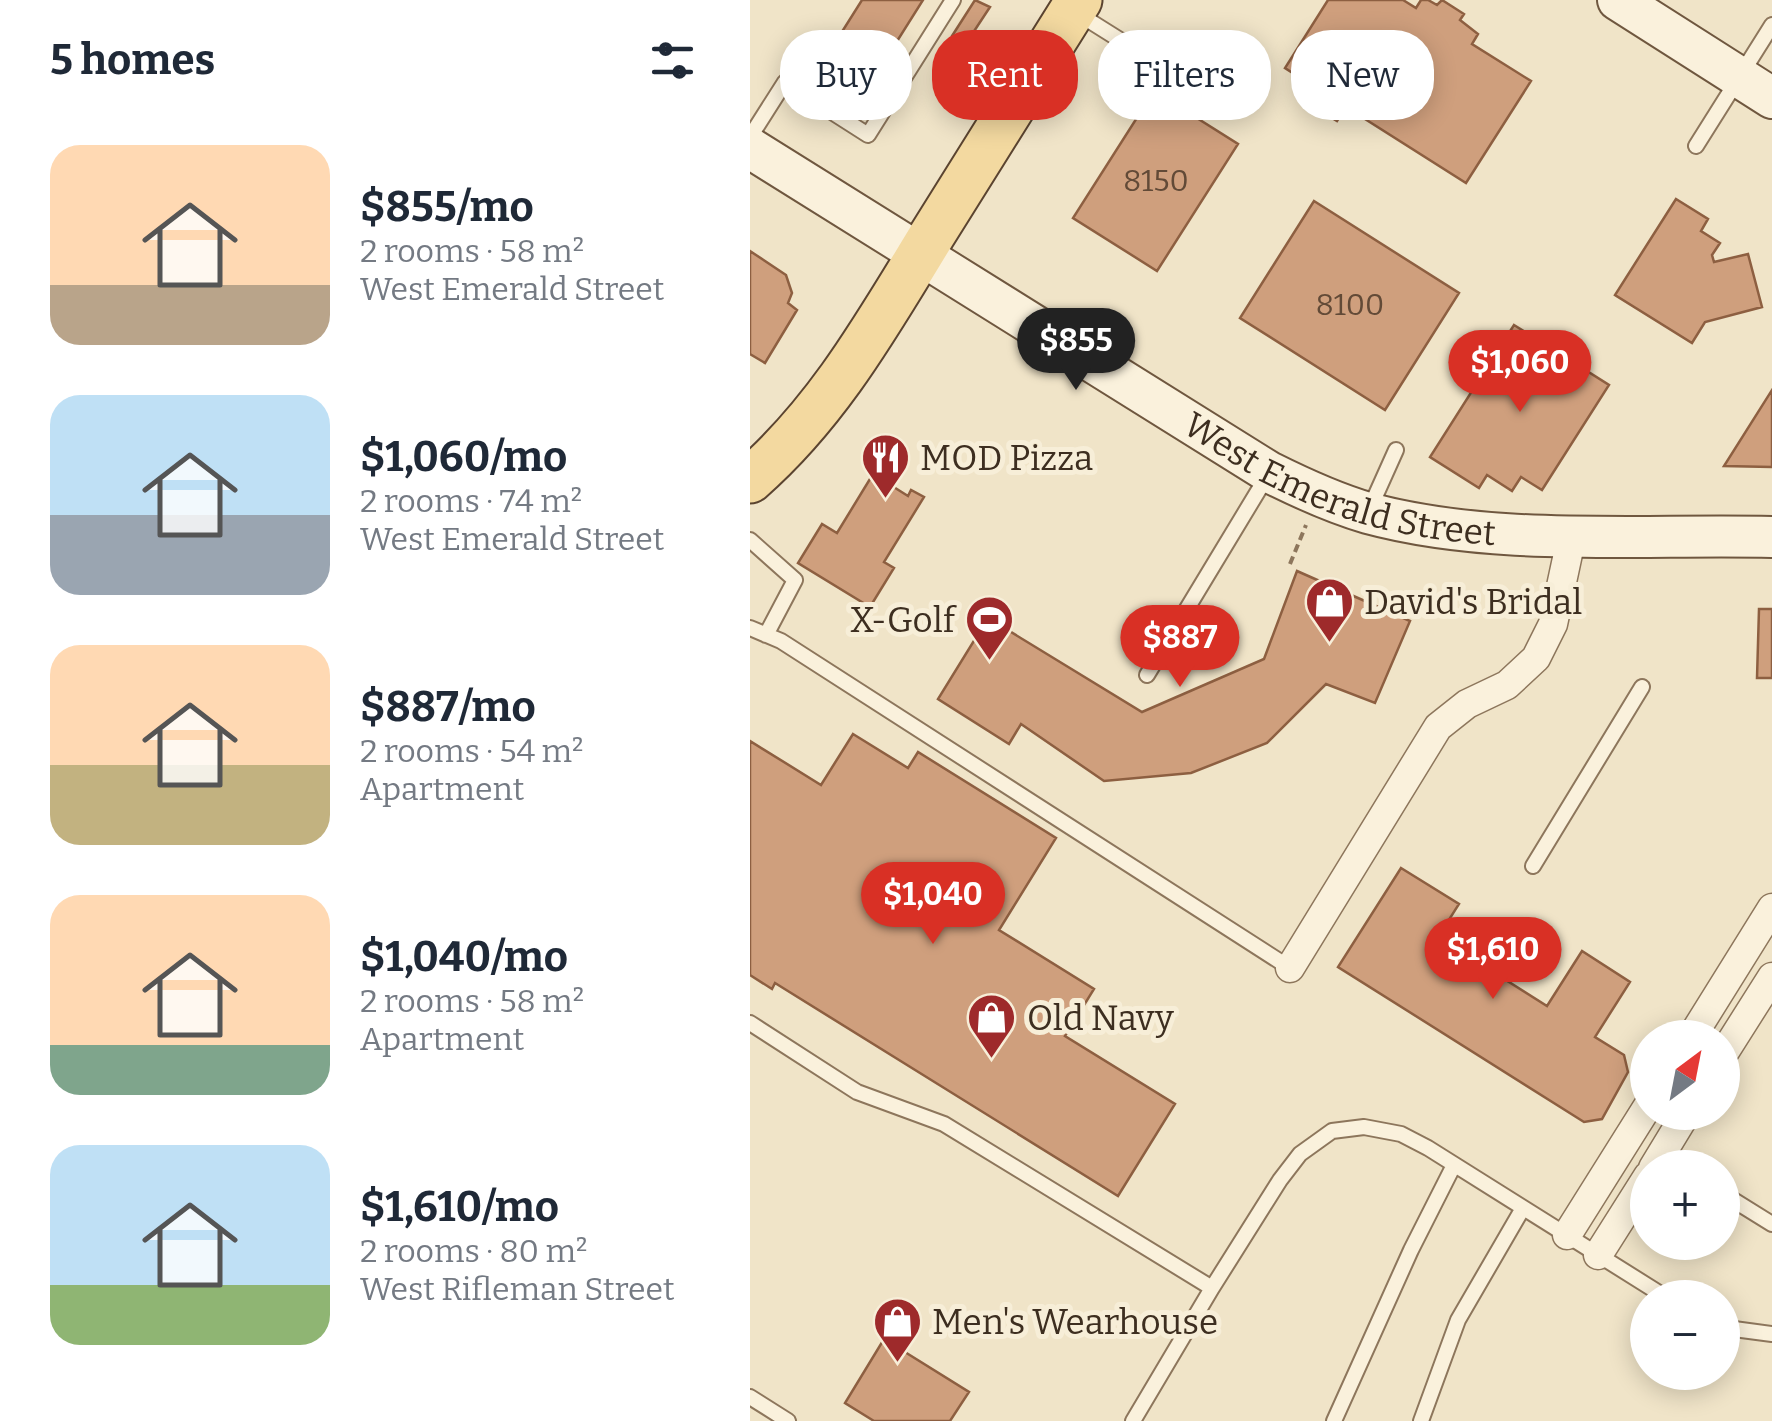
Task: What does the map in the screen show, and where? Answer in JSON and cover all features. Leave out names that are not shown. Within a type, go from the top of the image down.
[{"type":"main road","points":[[1618,0],[1756,87]]},
{"type":"main road","points":[[750,480],[777,457],[827,399],[1072,5]]},
{"type":"main road","name":"West Emerald Street","points":[[750,148],[1269,472],[1306,490],[1368,513],[1488,533],[1772,537]]},
{"type":"street","points":[[1290,968],[1438,727],[1467,704],[1507,684],[1536,658],[1553,624],[1572,535]]},
{"type":"street","points":[[1702,1020],[1772,908]]},
{"type":"street","points":[[1740,1028],[1772,977]]},
{"type":"street","points":[[1567,1235],[1633,1130]]},
{"type":"street","points":[[1598,1255],[1630,1204]]},
{"type":"lane","points":[[750,137],[784,82],[868,135],[953,0]]},
{"type":"lane","points":[[1072,5],[1107,30]]},
{"type":"lane","points":[[1696,146],[1756,87],[1772,24]]},
{"type":"lane","points":[[1368,513],[1396,450]]},
{"type":"lane","points":[[1146,675],[1269,472]]},
{"type":"lane","points":[[750,540],[795,580],[766,635]]},
{"type":"lane","points":[[750,628],[781,641],[1290,968]]},
{"type":"lane","points":[[1533,866],[1642,687]]},
{"type":"lane","points":[[750,1023],[858,1092],[944,1124],[1212,1288]]},
{"type":"lane","points":[[1134,1421],[1280,1180],[1300,1154],[1332,1131],[1364,1127],[1401,1134],[1638,1280]]},
{"type":"lane","points":[[1334,1421],[1454,1165]]},
{"type":"lane","points":[[1740,1204],[1772,1224]]},
{"type":"lane","points":[[1421,1421],[1458,1320],[1523,1208]]},
{"type":"lane","points":[[1740,1330],[1772,1334]]},
{"type":"lane","points":[[750,1397],[781,1419]]},
{"type":"path","points":[[1290,564],[1306,525]]},
{"type":"building","points":[[862,0],[923,0],[904,30],[843,30]]},
{"type":"building","points":[[975,0],[990,7],[975,30],[956,30]]},
{"type":"building","points":[[1328,0],[1403,0],[1416,8],[1421,0],[1437,5],[1442,0],[1464,14],[1460,20],[1478,34],[1472,44],[1531,81],[1466,183],[1367,120],[1434,120],[1434,30],[1309,30]]},
{"type":"building","points":[[1136,120],[1200,120],[1238,144],[1157,271],[1073,218]]},
{"type":"building","points":[[1676,199],[1708,219],[1701,231],[1720,243],[1712,255],[1714,262],[1748,254],[1762,307],[1705,322],[1692,343],[1615,295]]},
{"type":"building","points":[[1314,201],[1459,293],[1385,410],[1240,318]]},
{"type":"building","points":[[750,251],[786,275],[792,293],[788,303],[797,310],[765,363],[750,354]]},
{"type":"building","points":[[1514,325],[1609,385],[1542,490],[1521,477],[1512,491],[1487,475],[1479,488],[1430,457]]},
{"type":"building","points":[[1772,390],[1772,467],[1724,466]]},
{"type":"building","points":[[873,474],[908,496],[911,490],[924,497],[884,562],[894,568],[870,607],[798,563],[822,524],[837,533]]},
{"type":"building","points":[[1297,571],[1410,621],[1375,703],[1326,684],[1267,743],[1191,773],[1104,781],[1021,724],[1009,744],[938,699],[988,618],[1142,712],[1264,659]]},
{"type":"building","points":[[1759,609],[1772,609],[1772,678],[1757,678]]},
{"type":"building","points":[[853,734],[908,768],[918,752],[1056,838],[999,930],[1094,989],[1065,1036],[1175,1104],[1118,1196],[775,983],[772,989],[750,975],[750,741],[821,785]]},
{"type":"building","points":[[1401,868],[1459,904],[1438,937],[1547,1006],[1582,951],[1630,982],[1595,1037],[1624,1055],[1628,1072],[1602,1119],[1584,1122],[1338,967]]},
{"type":"building","name":"Men's Wearhouse","points":[[884,1339],[969,1392],[950,1421],[874,1421],[845,1403]]},
{"type":"place","name":"MOD Pizza","points":[[885,500]]},
{"type":"place","name":"David's Bridal","points":[[1329,644]]},
{"type":"place","name":"X-Golf","points":[[990,662]]},
{"type":"place","name":"Old Navy","points":[[992,1060]]},
{"type":"place","name":"Men's Wearhouse","points":[[897,1364]]}]
